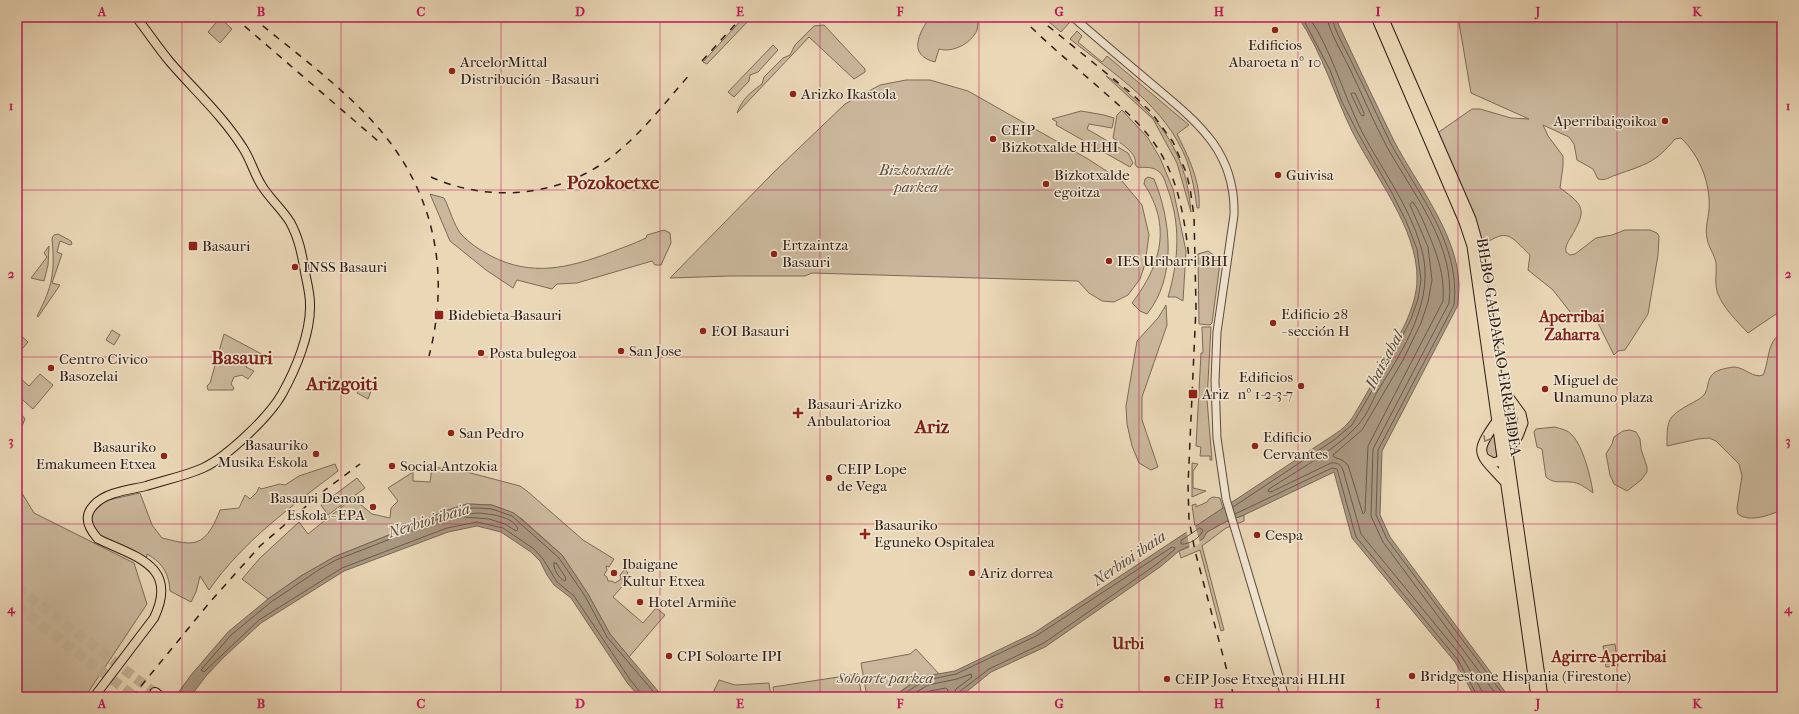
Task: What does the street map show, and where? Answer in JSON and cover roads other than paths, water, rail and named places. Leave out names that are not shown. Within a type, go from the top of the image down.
[{"type":"highway","name":"BILBO-GALDAKAO ERREPIDEA","points":[[1376,17],[1468,232],[1476,272],[1536,697]]},
{"type":"highway","name":"BILBO-GALDAKAO ERREPIDEA","points":[[1383,17],[1468,212],[1476,234],[1483,271],[1543,697]]},
{"type":"highway","points":[[1484,458],[1493,463],[1500,461],[1522,427],[1522,417],[1499,384]]},
{"type":"highway","points":[[1506,483],[1484,458],[1481,451],[1482,445],[1503,413],[1509,409],[1518,411]]},
{"type":"main road","points":[[94,697],[154,618],[159,607],[162,590],[158,575],[146,562],[98,539],[90,529],[88,516],[95,504],[110,495],[190,473],[210,465],[256,426],[276,403],[296,366],[310,313],[310,297],[303,259],[299,242],[290,223],[262,186],[248,155],[231,130],[204,98],[169,61],[136,17]]},
{"type":"street","points":[[1073,17],[1198,124],[1217,147],[1228,172],[1234,197],[1234,215],[1218,332],[1214,381],[1217,438],[1226,499],[1285,697]]},
{"type":"water","points":[[1298,17],[1335,17],[1394,141],[1444,228],[1457,265],[1459,284],[1458,305],[1382,451],[1380,515],[1390,537],[1509,697],[1475,697],[1455,662],[1352,538],[1334,472],[1244,515],[1225,522],[1207,532],[1203,539],[1179,551],[1160,567],[1045,647],[991,672],[960,697],[893,697],[917,680],[926,676],[955,671],[1034,633],[1345,427],[1353,417],[1395,343],[1410,312],[1416,290],[1417,279],[1415,260],[1403,222],[1352,131],[1314,44]]},
{"type":"water","name":"Nerbioi ibaia","points":[[467,504],[492,505],[514,513],[562,555],[588,594],[610,634],[663,697],[640,697],[628,684],[571,598],[554,585],[540,561],[531,552],[501,532],[477,526],[448,532],[344,571],[261,623],[224,657],[206,676],[190,697],[175,697],[191,675],[228,632],[268,599],[301,576],[334,557],[445,511]]},
{"type":"tunnel","points":[[17,587],[155,693]]},
{"type":"tunnel","points":[[17,606],[135,697]]},
{"type":"railway","points":[[234,17],[378,141]]},
{"type":"railway","points":[[252,17],[347,96],[375,124],[395,149],[411,176],[424,204],[432,233],[437,263],[438,293],[435,324],[429,356]]},
{"type":"railway","points":[[702,61],[742,17]]},
{"type":"railway","points":[[1021,17],[1130,116],[1153,141],[1165,161],[1176,186],[1185,226],[1190,267]]},
{"type":"railway","points":[[1037,17],[1132,94],[1151,112],[1173,142],[1186,172],[1194,216],[1196,307],[1188,485],[1189,520],[1195,551],[1234,697]]},
{"type":"railway","points":[[431,177],[455,186],[480,191],[505,193],[530,191],[555,186],[578,177],[600,165],[631,140],[649,122],[691,73]]},
{"type":"railway","points":[[132,697],[210,602],[260,546],[325,490],[360,464]]},
{"type":"place","name":"Edificios Abaroeta nº 10","points":[[1275,30]]},
{"type":"place","name":"ArcelorMittal Distribución - Basauri","points":[[452,71]]},
{"type":"place","name":"Arizko Ikastola","points":[[793,94]]},
{"type":"place","name":"Aperribaigoikoa","points":[[1665,121]]},
{"type":"place","name":"CEIP Bizkotxalde HLHI","points":[[993,139]]},
{"type":"place","name":"Guivisa","points":[[1278,175]]},
{"type":"place","name":"Bizkotxalde egoitza","points":[[1046,184]]},
{"type":"place","name":"Basauri","points":[[193,246]]},
{"type":"place","name":"Ertzaintza Basauri","points":[[774,254]]},
{"type":"place","name":"IES Uribarri BHI","points":[[1109,261]]},
{"type":"place","name":"INSS Basauri","points":[[295,267]]},
{"type":"place","name":"Bidebieta-Basauri","points":[[439,315]]},
{"type":"place","name":"Edificio 28 - sección H","points":[[1273,323]]},
{"type":"place","name":"EOI Basauri","points":[[703,331]]},
{"type":"place","name":"San Jose","points":[[621,351]]},
{"type":"place","name":"Posta bulegoa","points":[[481,353]]},
{"type":"place","name":"Centro Civico Basozelai","points":[[51,368]]},
{"type":"place","name":"Edificios nº 1-2-3-7","points":[[1301,386]]},
{"type":"place","name":"Miguel de Unamuno plaza","points":[[1545,389]]},
{"type":"place","name":"Ariz","points":[[1193,394]]},
{"type":"place","name":"Basauri-Arizko Anbulatorioa","points":[[798,413]]},
{"type":"place","name":"San Pedro","points":[[451,433]]},
{"type":"place","name":"Edificio Cervantes","points":[[1255,446]]},
{"type":"place","name":"Basauriko Musika Eskola","points":[[316,454]]},
{"type":"place","name":"Basauriko Emakumeen Etxea","points":[[164,456]]},
{"type":"place","name":"Social Antzokia","points":[[392,466]]},
{"type":"place","name":"CEIP Lope de Vega","points":[[829,478]]},
{"type":"place","name":"Basauri Denon Eskola - EPA","points":[[373,507]]},
{"type":"place","name":"Basauriko Eguneko Ospitalea","points":[[865,534]]},
{"type":"place","name":"Cespa","points":[[1257,535]]},
{"type":"place","name":"Ibaigane Kultur Etxea","points":[[614,573]]},
{"type":"place","name":"Ariz dorrea","points":[[972,573]]},
{"type":"place","name":"Hotel Armiñe","points":[[640,602]]},
{"type":"place","name":"CPI Soloarte IPI","points":[[669,656]]},
{"type":"place","name":"Bridgestone Hispania (Firestone)","points":[[1412,676]]},
{"type":"place","name":"CEIP Jose Etxegarai HLHI","points":[[1167,679]]},
{"type":"district","name":"Pozokoetxe","points":[[613,183]]},
{"type":"district","name":"Aperribai Zaharra","points":[[1572,325]]},
{"type":"district","name":"Basauri","points":[[242,358]]},
{"type":"district","name":"Arizgoiti","points":[[342,384]]},
{"type":"district","name":"Ariz","points":[[932,427]]},
{"type":"district","name":"Urbi","points":[[1128,643]]},
{"type":"district","name":"Agirre-Aperribai","points":[[1609,656]]},
{"type":"park label","name":"Bizkotxalde parkea","points":[[916,178]]},
{"type":"park label","name":"Soloarte parkea","points":[[885,678]]},
{"type":"water label","name":"Ibaizabal","points":[[1384,360]]}]
